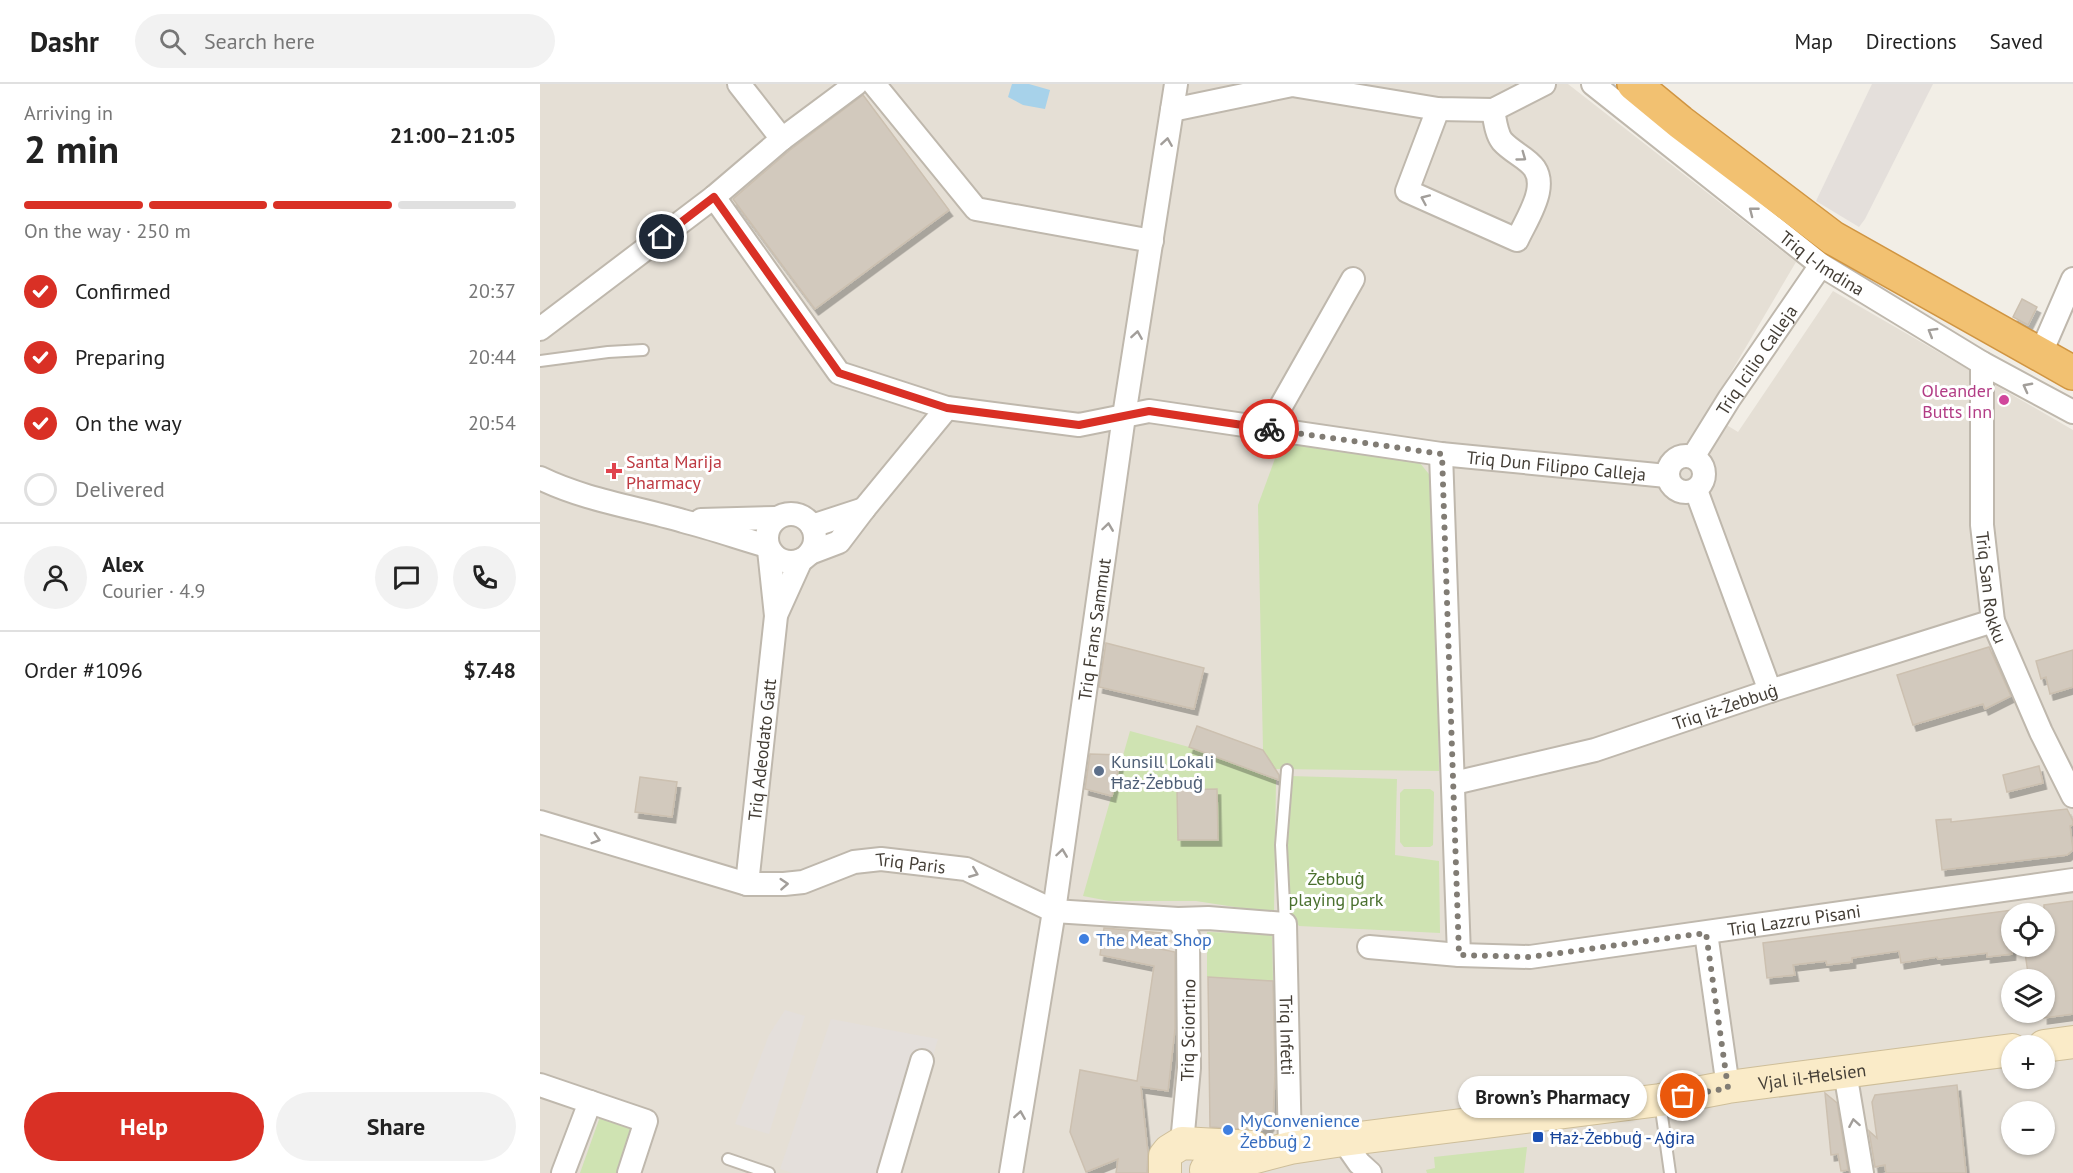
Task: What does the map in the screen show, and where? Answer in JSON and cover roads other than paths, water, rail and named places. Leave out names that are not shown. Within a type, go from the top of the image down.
[{"type":"highway","name":"Triq l-Imdina","points":[[1634,84],[1680,122],[1833,238],[2073,373]]},
{"type":"street","points":[[739,84],[782,139]]},
{"type":"street","points":[[540,329],[714,197],[782,139],[856,84]]},
{"type":"street","points":[[874,84],[976,209],[1152,241]]},
{"type":"street","name":"Triq Frans Sammut","points":[[1011,1173],[1054,911],[1124,416],[1176,84]]},
{"type":"street","points":[[1172,110],[1292,85],[1438,109],[1493,110],[1544,84]]},
{"type":"street","name":"Triq l-Imdina","points":[[1593,84],[1821,265],[1982,363],[2073,412]]},
{"type":"street","points":[[1438,109],[1407,191],[1517,240],[1538,193],[1537,174],[1534,166],[1501,140],[1493,110]]},
{"type":"street","name":"Triq Dun Filippo Calleja","points":[[714,197],[839,373],[947,408],[1079,425],[1149,411],[1442,454],[1667,476]]},
{"type":"street","name":"Triq Icilio Calleja","points":[[1693,457],[1821,265]]},
{"type":"street","points":[[1268,429],[1353,279]]},
{"type":"street","points":[[2040,355],[2073,279]]},
{"type":"street","name":"Triq San Rokku","points":[[1982,363],[1982,525],[1993,621],[2041,732],[2073,796]]},
{"type":"street","points":[[540,478],[576,493],[682,520],[768,548],[780,560],[794,562],[840,542],[864,509],[947,408]]},
{"type":"street","points":[[1442,454],[1459,955]]},
{"type":"street","points":[[1681,456],[1693,457],[1702,465],[1705,474],[1696,490],[1690,492],[1677,490],[1667,476],[1668,469],[1675,459],[1681,456]]},
{"type":"street","points":[[1696,490],[1770,691]]},
{"type":"street","points":[[682,520],[776,518],[791,513],[807,519],[812,526],[864,509]]},
{"type":"street","name":"Triq Adeodato Gatt","points":[[747,884],[776,616],[766,535],[776,518]]},
{"type":"street","name":"Triq Adeodato Gatt","points":[[776,616],[815,540],[812,526]]},
{"type":"street","name":"Triq iż-Żebbuġ","points":[[1454,783],[1595,750],[1770,691],[1993,621]]},
{"type":"street","name":"Triq Paris","points":[[540,822],[747,884],[803,882],[854,862],[881,859],[966,869],[1054,911],[1285,924]]},
{"type":"street","name":"Triq Lazzru Pisani","points":[[1369,947],[1459,955],[1530,957],[2073,880]]},
{"type":"street","name":"Triq Sciortino","points":[[1178,919],[1188,936],[1189,1068],[1197,1158]]},
{"type":"street","name":"Triq Infetti","points":[[1285,924],[1290,1149]]},
{"type":"street","points":[[1706,933],[1728,1088]]},
{"type":"street","points":[[2055,1044],[2073,1042]]},
{"type":"street","name":"Vjal il-Ħelsien","points":[[1197,1158],[1290,1149],[1343,1140],[1660,1100],[1728,1088],[2001,1051]]},
{"type":"street","points":[[889,1173],[922,1061]]},
{"type":"street","points":[[1845,1072],[1862,1173]]},
{"type":"street","points":[[540,1085],[646,1121],[629,1173]]},
{"type":"street","points":[[563,1173],[590,1102]]},
{"type":"street","points":[[1343,1140],[1359,1163],[1370,1173]]},
{"type":"street","points":[[1166,1172],[1165,1156],[1169,1151],[1197,1158]]},
{"type":"lane","points":[[540,361],[643,350]]},
{"type":"lane","points":[[1285,924],[1281,845],[1287,770]]},
{"type":"lane","points":[[1660,1100],[1670,1173]]},
{"type":"lane","points":[[728,1159],[769,1173]]},
{"type":"water","points":[[1012,84],[1029,84],[1050,90],[1045,109],[1023,105],[1008,97]]},
{"type":"place","name":"Oleander Butts Inn","points":[[2004,400]]},
{"type":"place","name":"Santa Marija Pharmacy","points":[[614,471]]},
{"type":"place","name":"Kunsill Lokali Ħaż-Żebbuġ","points":[[1099,771]]},
{"type":"place","name":"The Meat Shop","points":[[1084,939]]},
{"type":"place","name":"Brown’s Pharmacy","points":[[1683,1096]]},
{"type":"place","name":"MyConvenience Żebbuġ 2","points":[[1228,1130]]},
{"type":"place","name":"Ħaż-Żebbuġ - Aġira","points":[[1538,1137]]},
{"type":"park label","name":"Żebbuġ playing park","points":[[1336,888]]}]
